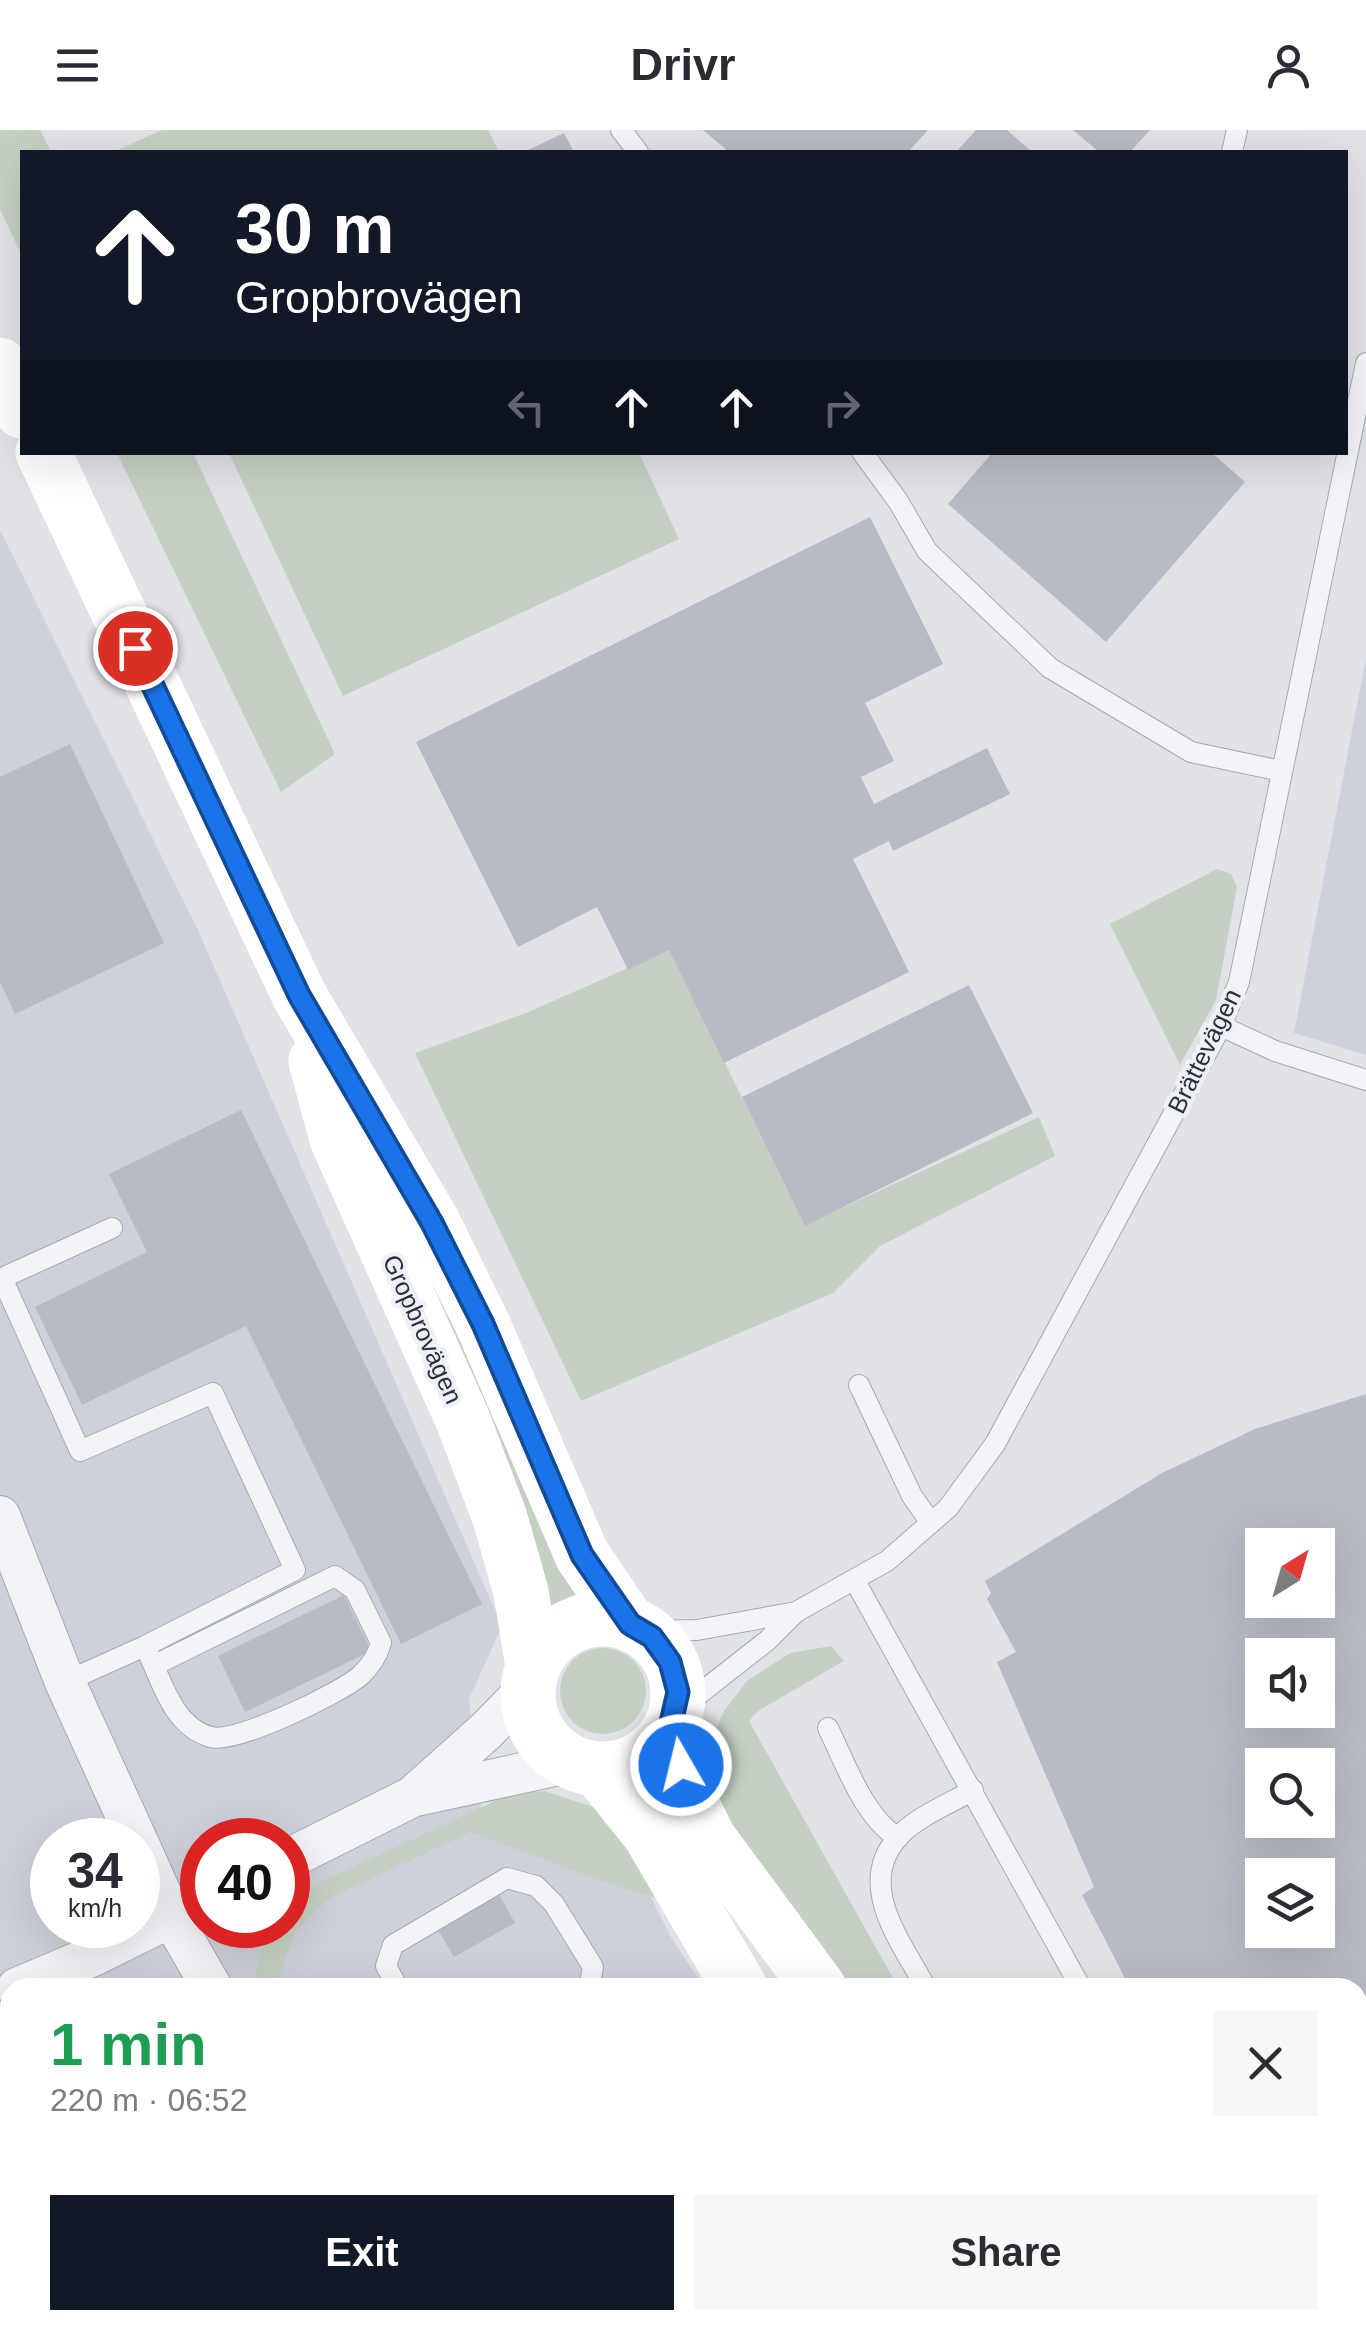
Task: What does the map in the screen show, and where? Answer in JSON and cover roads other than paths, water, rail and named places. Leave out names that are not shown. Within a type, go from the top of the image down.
[{"type":"street","points":[[0,364],[20,407]]},
{"type":"street","name":"Gropbrovägen","points":[[44,455],[299,995],[432,1223],[483,1324],[582,1555],[637,1627]]},
{"type":"street","name":"Gropbrovägen","points":[[299,995],[337,1139],[463,1420],[500,1518],[521,1592],[530,1678]]},
{"type":"street","points":[[0,1516],[65,1682],[127,1818]]},
{"type":"street","points":[[310,1848],[412,1797],[486,1731],[530,1678],[550,1641],[576,1624],[606,1619],[637,1627],[666,1652],[674,1671],[678,1692],[673,1719],[693,1808],[710,1839],[812,1978]]},
{"type":"street","points":[[530,1678],[530,1711],[538,1732],[554,1750],[585,1765],[630,1805],[734,1978]]},
{"type":"street","points":[[412,1797],[585,1765],[617,1767],[652,1750],[673,1719]]},
{"type":"street","points":[[160,1873],[180,1900]]},
{"type":"street","points":[[40,1978],[180,1913]]},
{"type":"street","points":[[199,1948],[209,1978]]},
{"type":"lane","points":[[621,130],[636,150]]},
{"type":"lane","name":"Brättevägen","points":[[1352,403],[1366,363]]},
{"type":"lane","points":[[864,455],[898,501],[927,551],[1050,668],[1191,752],[1281,771]]},
{"type":"lane","name":"Brättevägen","points":[[673,1719],[796,1612],[887,1561],[932,1522],[971,1479],[995,1444],[1222,1026],[1239,982],[1342,455]]},
{"type":"lane","points":[[1222,1026],[1275,1051],[1366,1080]]},
{"type":"lane","points":[[112,1228],[2,1278],[80,1451],[213,1393],[295,1570],[150,1656]]},
{"type":"lane","points":[[858,1384],[912,1496],[932,1522]]},
{"type":"lane","points":[[65,1682],[150,1656],[335,1576],[355,1590],[381,1644],[376,1660],[358,1678],[230,1739],[209,1737],[178,1716],[150,1656]]},
{"type":"lane","points":[[855,1581],[1076,1978]]},
{"type":"lane","name":"Brättevägen","points":[[637,1627],[698,1630],[796,1612]]},
{"type":"lane","points":[[828,1728],[874,1816],[898,1838]]},
{"type":"lane","points":[[921,1978],[879,1894],[879,1872],[902,1832],[973,1790]]},
{"type":"lane","points":[[393,1978],[386,1966],[393,1946],[507,1878],[536,1886],[554,1904],[594,1966],[591,1978]]}]
